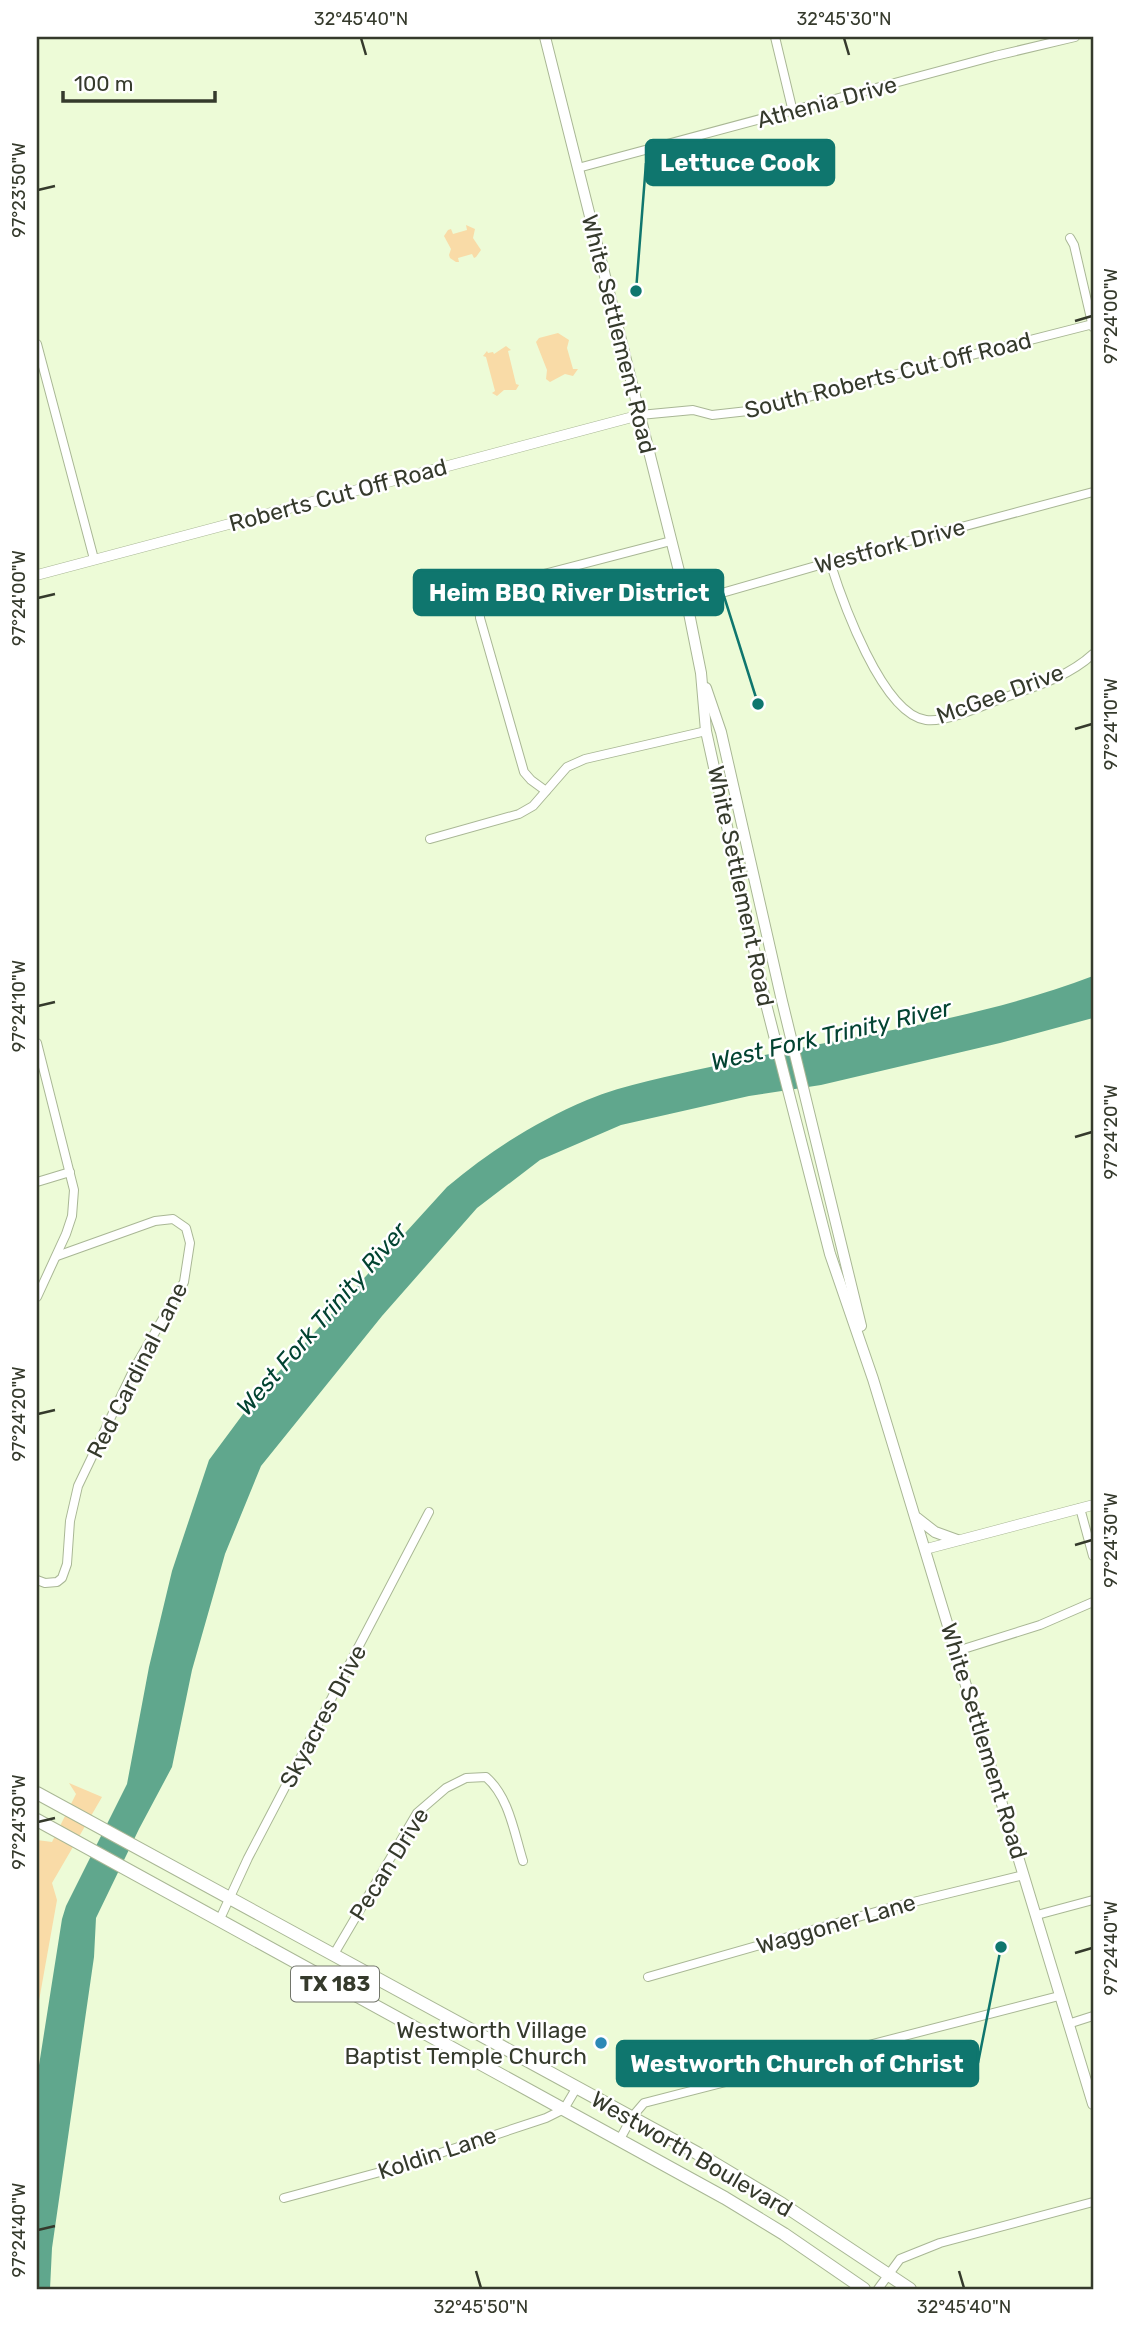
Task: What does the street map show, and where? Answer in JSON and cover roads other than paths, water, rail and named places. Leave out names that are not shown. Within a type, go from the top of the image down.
[{"type":"main road","name":"White Settlement Road","points":[[545,37],[687,603],[701,673],[706,731],[766,1004],[797,1130],[830,1254],[873,1379],[926,1549],[1093,2104]]},
{"type":"main road","name":"White Settlement Road","points":[[701,673],[721,732],[782,1001],[873,1379]]},
{"type":"main road","points":[[715,766],[728,763]]},
{"type":"main road","points":[[915,1516],[934,1532],[957,1541]]},
{"type":"main road","name":"Westworth Boulevard","points":[[42,1796],[632,2117],[782,2204],[910,2289]]},
{"type":"main road","name":"Westworth Boulevard","points":[[37,1820],[620,2139],[772,2227],[864,2289]]},
{"type":"street","points":[[775,37],[793,112]]},
{"type":"street","name":"Athenia Drive","points":[[578,168],[793,112],[995,55],[1076,37]]},
{"type":"street","points":[[1070,238],[1093,326]]},
{"type":"street","name":"South Roberts Cut Off Road","points":[[640,415],[693,410],[712,415],[757,410],[1093,326]]},
{"type":"street","points":[[37,344],[94,559]]},
{"type":"street","name":"Roberts Cut Off Road","points":[[37,575],[640,415]]},
{"type":"street","name":"Westfork Drive","points":[[687,603],[1093,492]]},
{"type":"street","points":[[546,791],[524,772],[480,618],[479,601],[486,591],[502,584],[671,541]]},
{"type":"street","name":"McGee Drive","points":[[830,562],[839,590],[871,663],[895,701],[913,717],[937,720],[991,703],[1057,678],[1093,654]]},
{"type":"street","points":[[430,839],[519,814],[533,806],[567,766],[585,759],[706,731]]},
{"type":"street","points":[[37,1043],[74,1191],[72,1216],[37,1297]]},
{"type":"street","points":[[37,1182],[70,1172]]},
{"type":"street","name":"Red Cardinal Lane","points":[[37,1580],[45,1583],[57,1582],[62,1578],[67,1564],[70,1521],[79,1486],[135,1367],[184,1282],[190,1243],[186,1228],[173,1219],[155,1221],[57,1256]]},
{"type":"street","points":[[926,1549],[1093,1505]]},
{"type":"street","points":[[1080,1508],[1093,1556]]},
{"type":"street","name":"Skyacres Drive","points":[[219,1921],[248,1858],[429,1512]]},
{"type":"street","points":[[957,1651],[1040,1625],[1093,1602]]},
{"type":"street","name":"Pecan Drive","points":[[334,1954],[417,1813],[446,1788],[466,1778],[486,1777],[497,1787],[523,1861]]},
{"type":"street","name":"Waggoner Lane","points":[[648,1977],[893,1907],[1024,1875]]},
{"type":"street","points":[[1037,1915],[1093,1900]]},
{"type":"street","points":[[620,2139],[643,2103],[1059,1996]]},
{"type":"street","points":[[1068,2024],[1093,2016]]},
{"type":"street","points":[[564,2109],[577,2087]]},
{"type":"street","name":"Koldin Lane","points":[[284,2197],[395,2168],[546,2118],[564,2109]]},
{"type":"street","points":[[878,2289],[900,2259],[940,2243],[1093,2202]]},
{"type":"place","name":"Lettuce Cook","points":[[636,291]]},
{"type":"place","name":"Heim BBQ River District","points":[[758,704]]},
{"type":"place","name":"Westworth Church of Christ","points":[[1001,1947]]},
{"type":"place","name":"Westworth Village Baptist Temple Church","points":[[601,2043]]},
{"type":"water label","name":"West Fork Trinity River","points":[[831,1035]]},
{"type":"water label","name":"West Fork Trinity River","points":[[322,1319]]}]
